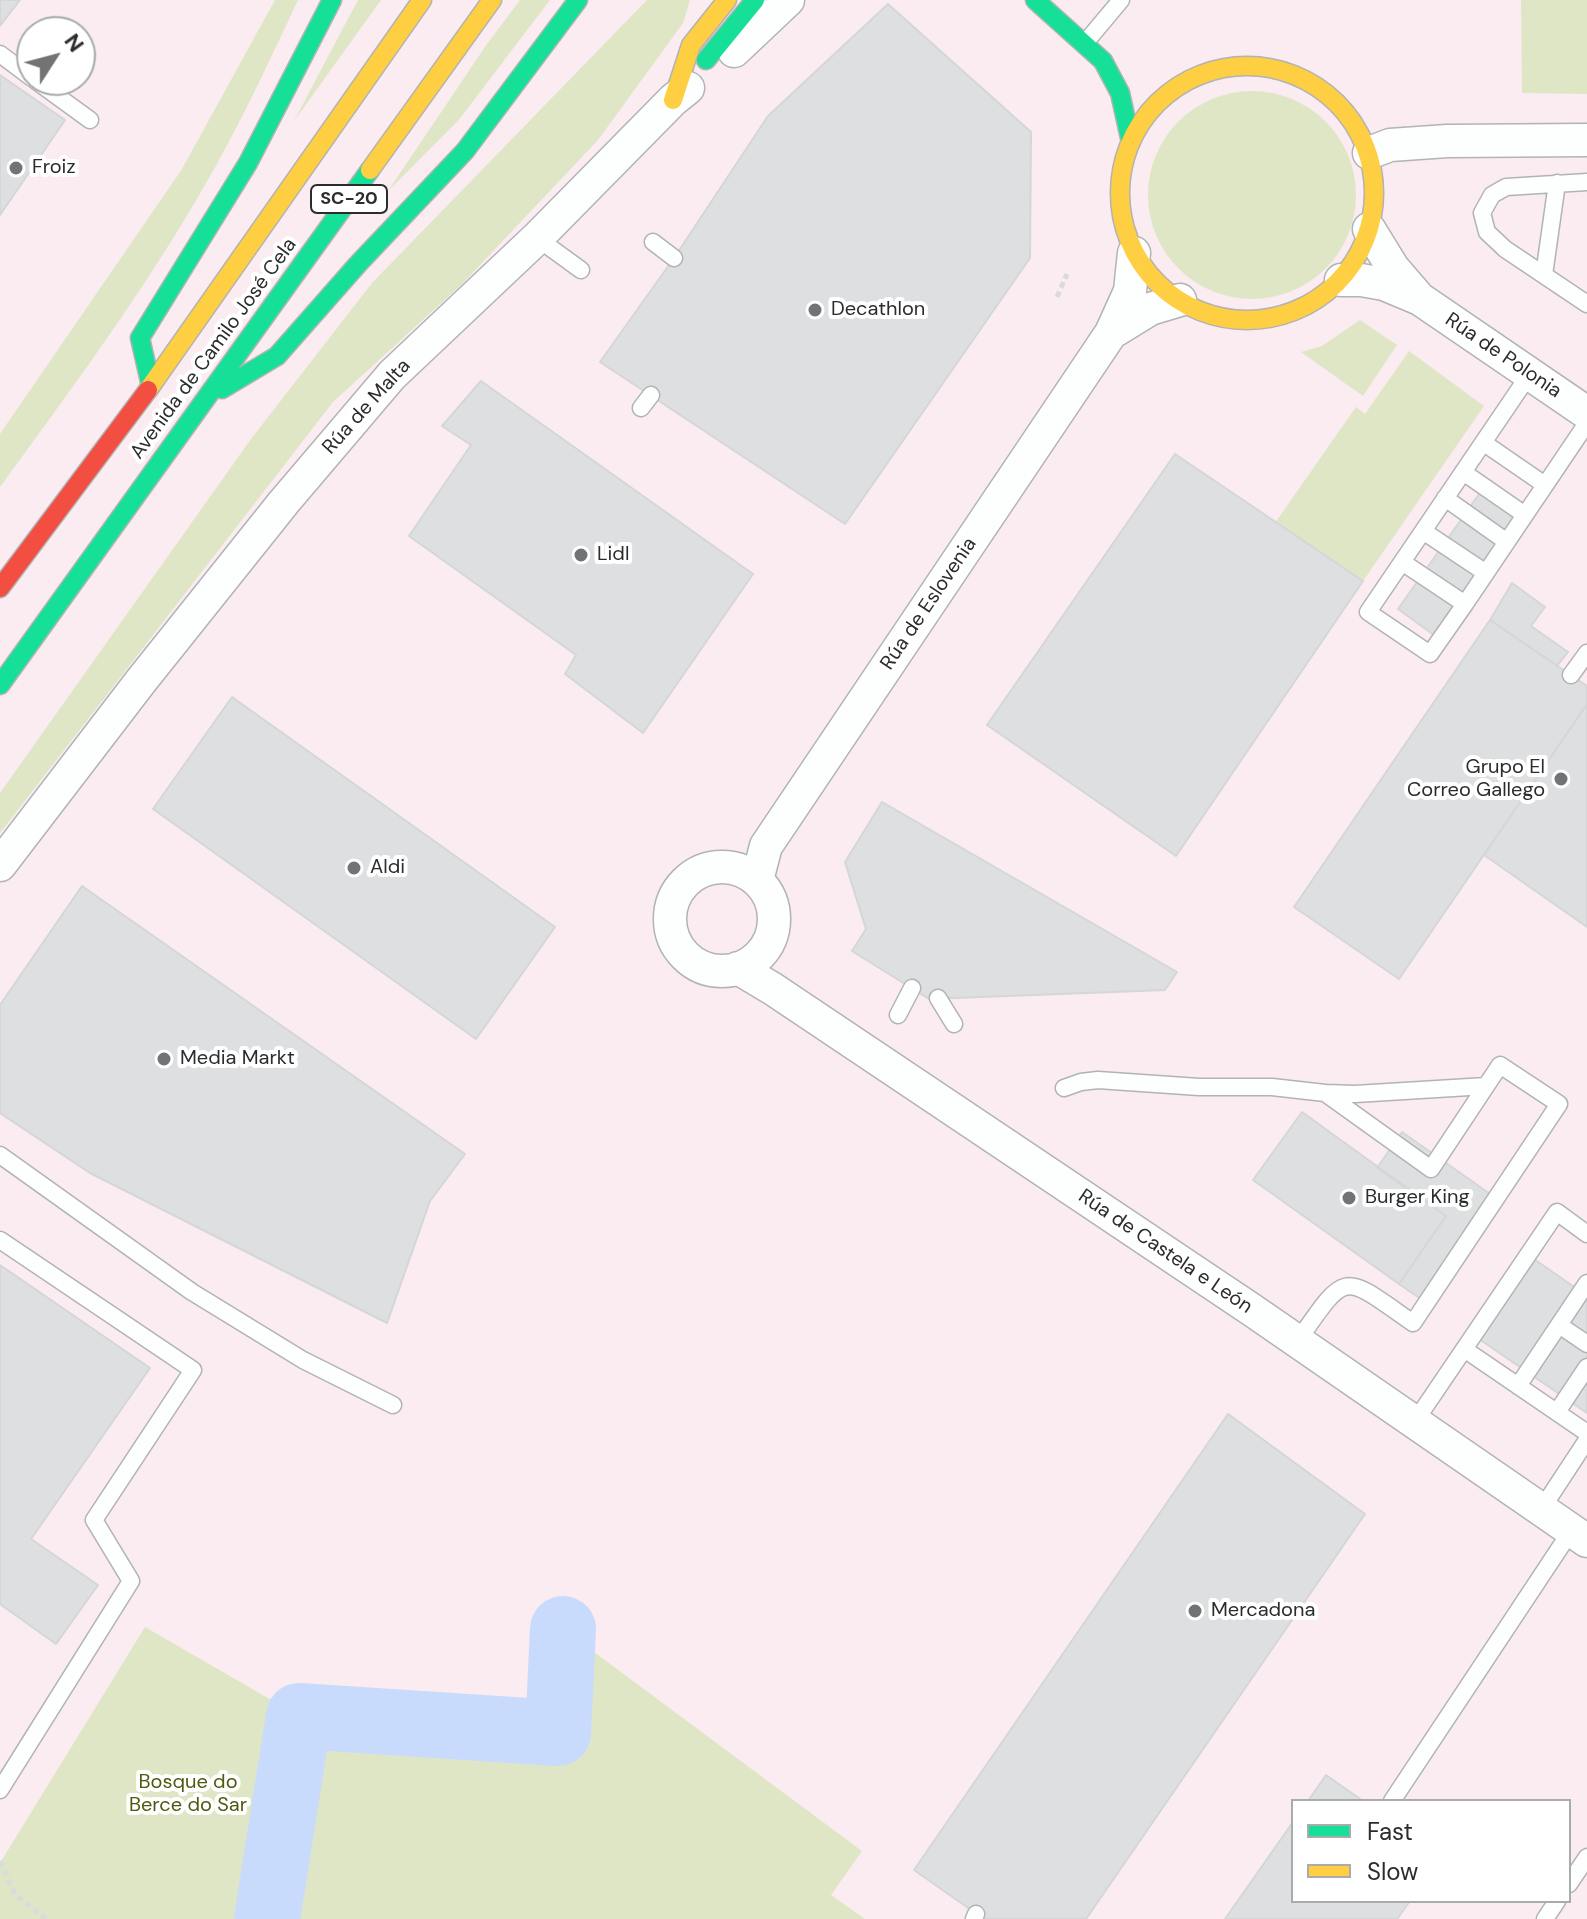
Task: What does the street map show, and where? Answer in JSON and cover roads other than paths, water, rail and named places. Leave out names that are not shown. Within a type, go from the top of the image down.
[{"type":"main road","points":[[151,386],[140,338],[248,163],[332,0]]},
{"type":"main road","name":"Avenida de Camilo José Cela","points":[[0,588],[151,386],[422,0]]},
{"type":"main road","name":"Avenida de Camilo José Cela","points":[[0,685],[492,0]]},
{"type":"main road","points":[[673,100],[691,45],[727,0]]},
{"type":"main road","points":[[673,100],[755,0]]},
{"type":"main road","points":[[1035,0],[1103,61],[1127,71]]},
{"type":"main road","name":"SC-20","points":[[206,398],[277,356],[358,264],[465,151],[578,2]]},
{"type":"main road","points":[[1103,61],[1120,93],[1130,138]]},
{"type":"main road","points":[[1161,80],[1188,78],[1230,65],[1274,67],[1315,84],[1348,114],[1369,153],[1375,184],[1369,229],[1362,255],[1341,280],[1308,305],[1270,319],[1229,320],[1191,308],[1158,284],[1134,253],[1121,216],[1120,176],[1130,138],[1152,105],[1188,78]]},
{"type":"street","name":"Rúa de Malta","points":[[0,865],[141,681],[392,375],[537,238],[673,100],[720,63],[788,0]]},
{"type":"street","points":[[1369,153],[1390,145],[1447,141],[1587,140]]},
{"type":"street","name":"Rúa de Polonia","points":[[1369,229],[1393,268],[1420,299]]},
{"type":"street","name":"Rúa de Eslovenia","points":[[757,880],[766,846],[1111,333],[1130,291],[1134,253]]},
{"type":"street","name":"Rúa de Polonia","points":[[1341,280],[1384,284],[1420,299],[1587,413]]},
{"type":"street","name":"Rúa de Eslovenia","points":[[1111,333],[1150,309],[1180,300]]},
{"type":"street","points":[[724,867],[742,870],[757,880],[773,905],[772,935],[764,949],[753,961],[738,968],[724,971],[696,964],[674,939],[670,923],[672,907],[685,884],[707,869],[724,867]]},
{"type":"street","name":"Rúa de Castela e León","points":[[738,968],[1297,1342],[1579,1536]]},
{"type":"lane","points":[[1083,44],[1121,0]]},
{"type":"lane","points":[[57,96],[90,120]]},
{"type":"lane","points":[[1587,182],[1506,187],[1492,195],[1482,213],[1487,232],[1505,249],[1587,304]]},
{"type":"lane","points":[[1544,275],[1557,183]]},
{"type":"lane","points":[[537,238],[581,270]]},
{"type":"lane","points":[[653,242],[674,258]]},
{"type":"lane","points":[[1529,375],[1368,612],[1430,654],[1587,423]]},
{"type":"lane","points":[[1484,443],[1545,485]]},
{"type":"lane","points":[[1463,472],[1525,515]]},
{"type":"lane","points":[[1445,498],[1507,542]]},
{"type":"lane","points":[[1423,531],[1486,573]]},
{"type":"lane","points":[[1402,562],[1465,604]]},
{"type":"lane","points":[[1571,675],[1587,653]]},
{"type":"lane","points":[[898,1015],[912,988]]},
{"type":"lane","points":[[938,998],[954,1024]]},
{"type":"lane","points":[[1297,1342],[1330,1295],[1340,1287],[1351,1284],[1362,1288],[1413,1323],[1559,1104],[1500,1065],[1431,1169],[1325,1093]]},
{"type":"lane","points":[[1064,1088],[1098,1080],[1199,1087],[1272,1087],[1355,1094],[1486,1086]]},
{"type":"lane","points":[[0,1155],[192,1292],[303,1360],[393,1405]]},
{"type":"lane","points":[[1414,1423],[1557,1212],[1587,1234]]},
{"type":"lane","points":[[0,1240],[193,1370],[94,1520],[131,1581],[0,1790]]},
{"type":"lane","points":[[1518,1386],[1587,1283]]},
{"type":"lane","points":[[1559,1325],[1587,1344]]},
{"type":"lane","points":[[1464,1349],[1587,1433]]},
{"type":"lane","points":[[1557,1412],[1587,1367]]},
{"type":"lane","points":[[1541,1510],[1587,1440]]},
{"type":"lane","points":[[1393,1799],[1579,1536]]},
{"type":"lane","points":[[1571,1881],[1587,1857]]},
{"type":"waterway","points":[[267,1919],[299,1716],[558,1733],[563,1629]]},
{"type":"place","name":"Froiz","points":[[16,168]]},
{"type":"place","name":"Decathlon","points":[[815,310]]},
{"type":"place","name":"Lidl","points":[[581,555]]},
{"type":"place","name":"Grupo El Correo Gallego","points":[[1561,779]]},
{"type":"place","name":"Aldi","points":[[354,868]]},
{"type":"place","name":"Media Markt","points":[[164,1059]]},
{"type":"place","name":"Burger King","points":[[1349,1198]]},
{"type":"place","name":"Mercadona","points":[[1195,1611]]},
{"type":"park label","name":"Bosque do Berce do Sar","points":[[188,1794]]}]
